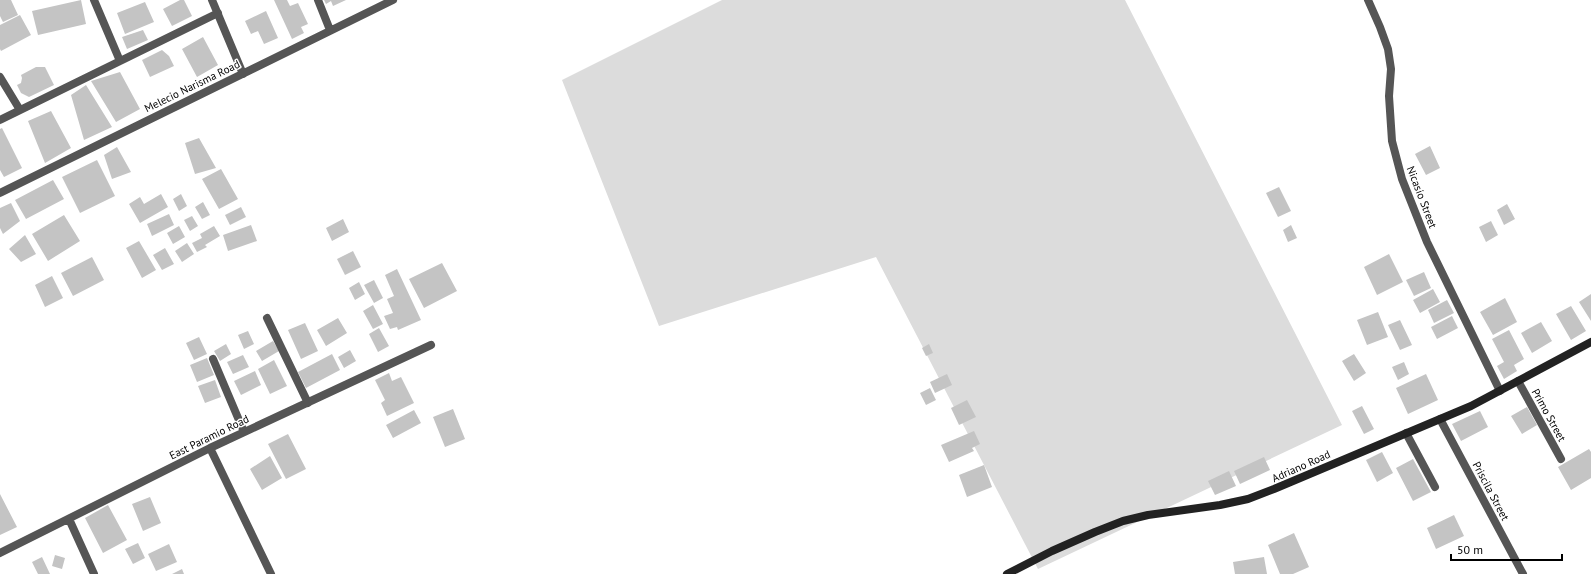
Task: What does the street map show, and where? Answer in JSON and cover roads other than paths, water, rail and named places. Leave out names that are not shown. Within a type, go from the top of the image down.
[{"type":"street","points":[[94,0],[120,61]]},
{"type":"street","points":[[212,0],[243,74]]},
{"type":"street","points":[[318,0],[330,30]]},
{"type":"street","name":"Melecio Narisma Road","points":[[0,193],[393,0]]},
{"type":"street","name":"Nicasio Street","points":[[1368,0],[1388,49],[1391,69],[1389,96],[1392,141],[1402,179],[1427,242],[1500,391]]},
{"type":"street","points":[[0,120],[218,13]]},
{"type":"street","points":[[0,77],[20,110]]},
{"type":"street","points":[[267,318],[308,403]]},
{"type":"street","name":"Adriano Road","points":[[1007,574],[1052,551],[1123,521],[1148,515],[1220,505],[1248,499],[1274,489],[1440,419],[1500,391],[1591,342]]},
{"type":"street","name":"East Paramio Road","points":[[0,553],[210,448],[430,346]]},
{"type":"street","points":[[213,359],[244,432]]},
{"type":"street","name":"Primo Street","points":[[1518,381],[1561,459]]},
{"type":"street","name":"Priscila Street","points":[[1440,419],[1522,574]]},
{"type":"street","points":[[1406,433],[1435,487]]},
{"type":"street","points":[[210,448],[272,574]]},
{"type":"street","points":[[68,519],[94,574]]}]
